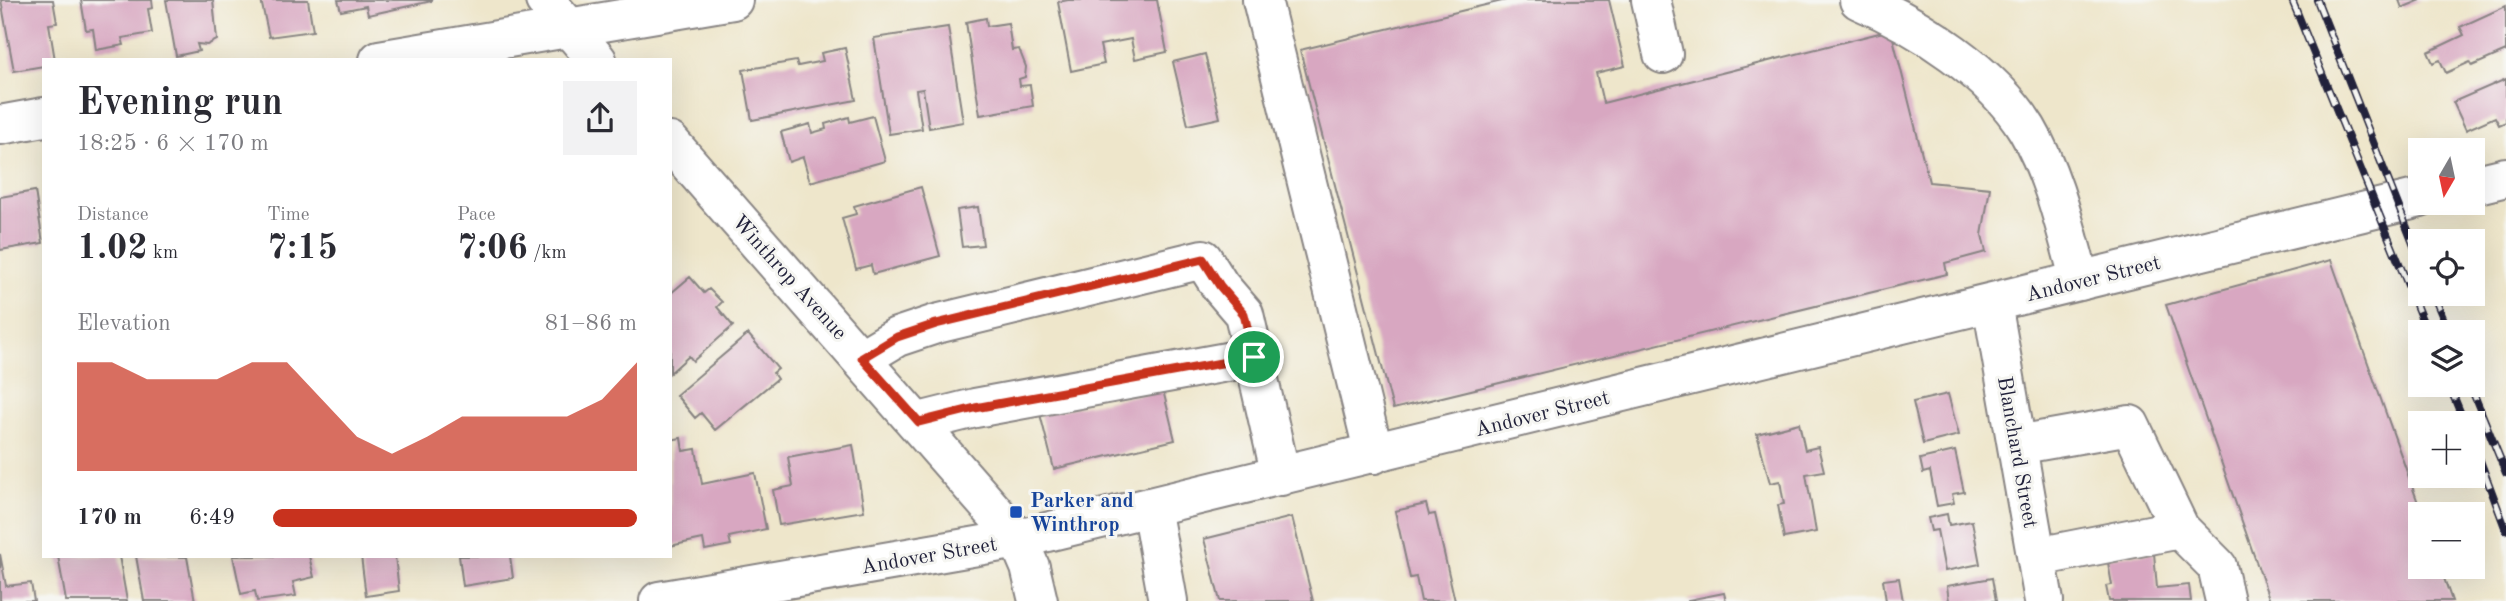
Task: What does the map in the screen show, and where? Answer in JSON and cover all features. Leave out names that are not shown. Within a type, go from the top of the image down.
[{"type":"main road","points":[[387,58],[557,13],[733,0]]},
{"type":"main road","points":[[1262,0],[1374,454]]},
{"type":"main road","points":[[1651,0],[1663,54]]},
{"type":"main road","points":[[1859,0],[1885,11],[1952,53],[2003,98],[2027,130],[2049,179],[2080,281]]},
{"type":"main road","points":[[557,13],[595,58]]},
{"type":"main road","points":[[0,125],[42,117]]},
{"type":"main road","name":"Winthrop Avenue","points":[[672,144],[919,422],[1018,539],[1030,567],[1038,601]]},
{"type":"main road","points":[[2485,182],[2506,177]]},
{"type":"main road","name":"Andover Street","points":[[659,601],[1018,539],[2408,201]]},
{"type":"main road","points":[[862,358],[897,337],[936,324],[1203,259],[1220,286],[1244,314],[1281,476]]},
{"type":"main road","name":"Blanchard Street","points":[[1992,303],[2044,601]]},
{"type":"main road","points":[[919,422],[975,408],[1254,357]]},
{"type":"main road","points":[[2017,445],[2130,425],[2180,529],[2217,566],[2225,601]]},
{"type":"main road","points":[[1151,507],[1168,601]]},
{"type":"main road","points":[[2037,558],[2180,529]]},
{"type":"building","points":[[1,0],[53,0],[57,23],[49,24],[55,58],[42,58],[42,66],[14,71]]},
{"type":"building","points":[[81,0],[152,0],[153,8],[148,9],[152,33],[122,38],[124,45],[96,50],[93,29],[86,30]]},
{"type":"building","points":[[166,0],[213,0],[217,40],[207,45],[197,44],[199,51],[176,56]]},
{"type":"building","points":[[261,0],[308,0],[313,31],[269,37]]},
{"type":"building","points":[[338,0],[432,1],[368,15],[366,6],[341,11]]},
{"type":"building","points":[[1157,0],[1167,52],[1135,59],[1131,39],[1100,45],[1104,64],[1071,71],[1058,2]]},
{"type":"building","points":[[1506,0],[1609,0],[1625,66],[1596,73],[1603,103],[1891,30],[1929,182],[1990,188],[1982,235],[1986,252],[1945,263],[1947,274],[1393,409],[1300,50]]},
{"type":"building","points":[[2399,0],[2421,0],[2402,8]]},
{"type":"building","points":[[2506,6],[2506,51],[2472,66],[2470,62],[2446,73],[2440,60],[2433,63],[2428,52],[2464,35],[2460,27]]},
{"type":"building","points":[[986,18],[987,26],[1008,23],[1012,50],[1019,49],[1026,67],[1025,77],[1019,79],[1020,86],[1030,85],[1033,106],[980,115],[966,22]]},
{"type":"building","points":[[948,27],[963,122],[929,128],[923,89],[916,90],[922,129],[889,134],[874,38]]},
{"type":"building","points":[[845,48],[856,100],[752,120],[743,70],[796,61],[798,66],[823,61],[821,53]]},
{"type":"building","points":[[1205,54],[1220,118],[1188,125],[1173,62]]},
{"type":"building","points":[[2506,79],[2506,122],[2499,125],[2495,117],[2466,130],[2453,102]]},
{"type":"building","points":[[873,116],[885,161],[810,182],[803,157],[789,162],[781,132],[810,124],[812,133],[826,129],[825,124],[849,117],[850,122]]},
{"type":"building","points":[[921,187],[940,256],[873,274],[871,265],[856,269],[842,218],[856,214],[854,206]]},
{"type":"building","points":[[35,191],[42,243],[0,250],[0,197]]},
{"type":"building","points":[[978,207],[983,245],[962,247],[957,210]]},
{"type":"building","points":[[2331,260],[2408,475],[2408,488],[2413,488],[2418,502],[2408,502],[2408,579],[2444,579],[2452,601],[2270,601],[2166,305]]},
{"type":"building","points":[[690,277],[704,293],[709,289],[722,302],[717,307],[733,326],[693,361],[689,356],[672,371],[672,292]]},
{"type":"building","points":[[748,334],[778,369],[773,373],[777,379],[715,430],[701,413],[695,418],[676,395]]},
{"type":"building","points":[[1163,390],[1175,440],[1054,469],[1040,414]]},
{"type":"building","points":[[1948,394],[1959,435],[1923,444],[1913,402]]},
{"type":"building","points":[[1799,423],[1805,450],[1818,447],[1824,471],[1806,474],[1816,532],[1784,538],[1778,505],[1784,504],[1780,481],[1770,483],[1757,434]]},
{"type":"building","points":[[681,438],[683,451],[696,449],[702,484],[755,473],[766,529],[729,537],[731,545],[705,550],[703,539],[672,546],[672,440]]},
{"type":"building","points":[[853,445],[864,511],[779,525],[773,490],[793,486],[788,457]]},
{"type":"building","points":[[1955,451],[1964,492],[1952,494],[1954,503],[1937,506],[1930,471],[1923,473],[1920,459]]},
{"type":"building","points":[[1426,504],[1429,515],[1435,514],[1455,601],[1421,601],[1416,577],[1410,578],[1395,511]]},
{"type":"building","points":[[1947,514],[1949,525],[1972,521],[1980,564],[1945,571],[1937,530],[1931,531],[1928,518]]},
{"type":"building","points":[[1292,517],[1313,601],[1220,601],[1204,539]]},
{"type":"building","points":[[2154,553],[2157,588],[2189,585],[2191,601],[2109,601],[2106,586],[2112,585],[2107,557]]},
{"type":"building","points":[[0,554],[6,586],[31,583],[34,601],[0,601]]},
{"type":"building","points":[[58,558],[119,558],[127,601],[66,601]]},
{"type":"building","points":[[136,558],[187,558],[195,601],[144,601]]},
{"type":"building","points":[[233,558],[309,558],[314,577],[293,582],[296,596],[257,601],[255,591],[241,594]]},
{"type":"building","points":[[361,558],[395,558],[399,591],[366,596]]},
{"type":"building","points":[[459,558],[510,558],[513,578],[463,586]]},
{"type":"building","points":[[1899,578],[1903,601],[1886,601],[1883,580]]},
{"type":"building","points":[[1992,578],[1996,601],[1949,601],[1947,586]]},
{"type":"building","points":[[1724,593],[1726,601],[1688,601],[1688,600]]},
{"type":"railway","points":[[2292,0],[2422,320]]},
{"type":"railway","points":[[2317,0],[2408,231]]},
{"type":"railway","points":[[2438,306],[2444,320]]},
{"type":"railway","points":[[2454,397],[2460,411]]},
{"type":"railway","points":[[2475,397],[2506,473]]},
{"type":"railway","points":[[2485,474],[2506,530]]},
{"type":"place","name":"Parker and Winthrop","points":[[1016,512]]},
{"type":"route","points":[[1203,259],[1220,286],[1244,314],[1254,357],[975,408],[919,422],[862,358],[897,337],[936,324],[1203,259]]}]
